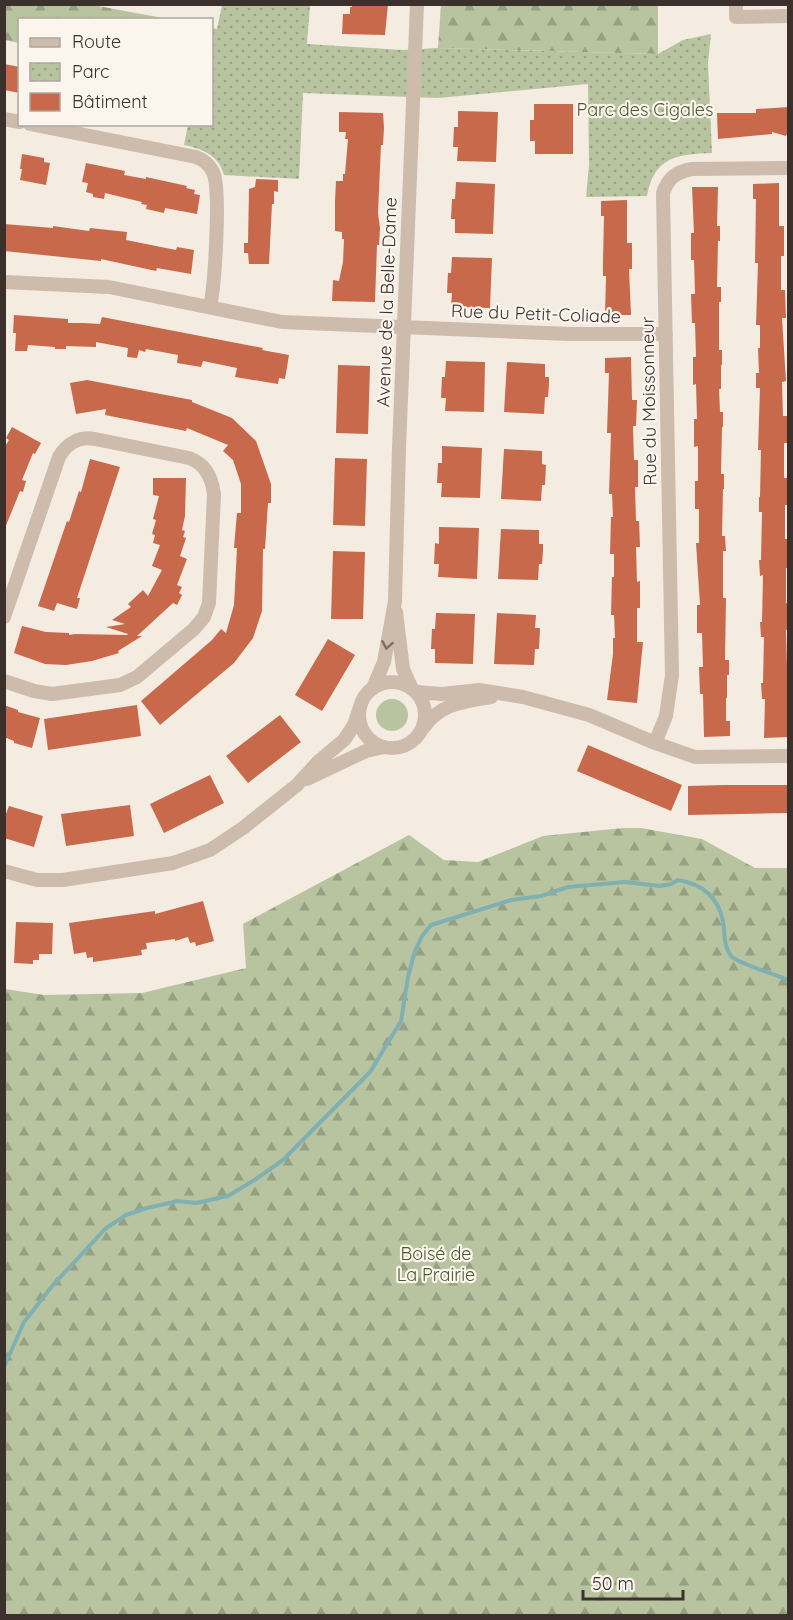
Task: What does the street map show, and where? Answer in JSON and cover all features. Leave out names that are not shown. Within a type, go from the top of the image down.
[{"type":"street","name":"Avenue de la Belle-Dame","points":[[373,688],[384,662],[394,601],[417,4]]},
{"type":"street","points":[[736,4],[736,17],[789,16]]},
{"type":"street","points":[[40,126],[196,157],[208,165],[214,174],[216,188],[215,251],[210,306]]},
{"type":"street","name":"Rue du Moissonneur","points":[[656,742],[666,716],[672,675],[663,201],[666,185],[675,174],[692,169],[789,168]]},
{"type":"street","name":"Rue du Petit-Coliade","points":[[4,282],[109,287],[282,322],[570,334],[666,334]]},
{"type":"street","points":[[4,617],[59,457],[68,446],[82,438],[95,439],[189,458],[197,461],[208,473],[214,494],[211,592],[207,611],[200,623],[137,677],[120,685],[52,694],[34,691],[4,681]]},
{"type":"street","name":"Avenue de la Belle-Dame","points":[[394,601],[402,660],[414,691]]},
{"type":"street","points":[[4,871],[29,879],[54,881],[146,868],[183,860],[217,846],[297,785],[347,736],[354,725],[361,704],[373,688],[393,682],[403,684],[414,691],[422,700],[425,720],[422,729]]},
{"type":"street","points":[[414,691],[442,694],[472,690],[539,701],[588,715],[695,757],[789,756]]},
{"type":"street","points":[[297,785],[360,753],[384,747],[404,746],[411,742],[431,717],[446,707],[469,700],[505,694]]},
{"type":"street","points":[[361,704],[359,715],[366,736],[374,743],[384,747]]},
{"type":"green space","points":[[4,5],[93,5],[163,18],[18,18],[18,43],[5,40]]},
{"type":"green space","name":"Parc des Cigales","points":[[222,5],[310,5],[307,44],[403,50],[438,48],[658,54],[683,40],[711,34],[708,63],[712,153],[688,155],[669,160],[655,173],[647,196],[586,197],[589,165],[588,84],[438,98],[303,93],[299,179],[224,175],[218,162],[209,154],[184,145],[188,126],[213,126],[213,28],[217,29]]},
{"type":"green space","points":[[441,5],[658,5],[658,54],[438,48]]},
{"type":"green space","points":[[392,699],[403,704],[408,715],[403,726],[392,731],[381,726],[376,715],[381,704]]},
{"type":"green space","name":"Boisé de La Prairie","points":[[641,828],[702,839],[755,868],[788,868],[788,1615],[5,1615],[5,989],[44,995],[142,993],[246,968],[243,924],[409,835],[444,860],[478,862],[543,836]]},
{"type":"building","points":[[352,4],[388,4],[385,35],[342,34],[343,14],[350,14]]},
{"type":"building","points":[[4,64],[18,67],[18,93],[4,90]]},
{"type":"building","points":[[534,104],[573,104],[573,154],[535,154],[535,141],[530,141],[530,120],[534,120]]},
{"type":"building","points":[[789,107],[789,130],[786,136],[772,132],[772,134],[718,139],[717,113],[756,113],[756,109]]},
{"type":"building","points":[[458,111],[498,112],[496,162],[457,161],[458,147],[453,147],[454,127],[458,127]]},
{"type":"building","points":[[339,112],[383,113],[378,213],[380,228],[379,245],[377,245],[375,302],[332,301],[333,280],[339,281],[343,262],[344,239],[342,239],[342,232],[335,231],[336,181],[343,181],[343,174],[345,174],[348,139],[345,139],[346,132],[339,132]]},
{"type":"building","points":[[22,154],[44,158],[44,162],[50,163],[46,185],[20,180]]},
{"type":"building","points":[[86,163],[125,171],[124,175],[146,179],[146,177],[187,186],[186,188],[195,190],[194,194],[200,195],[197,214],[165,208],[164,213],[146,209],[147,205],[141,204],[142,202],[105,193],[104,199],[93,197],[93,194],[86,192],[88,183],[82,182]]},
{"type":"building","points":[[256,179],[278,180],[278,192],[274,191],[274,204],[272,204],[269,264],[249,264],[248,253],[244,253],[244,243],[248,243],[249,189],[255,187]]},
{"type":"building","points":[[456,182],[495,184],[493,234],[455,233],[455,219],[451,219]]},
{"type":"building","points":[[779,183],[779,226],[784,226],[781,290],[785,290],[786,318],[782,318],[786,381],[782,382],[783,416],[787,416],[784,478],[788,478],[785,539],[789,539],[786,603],[789,603],[789,630],[786,630],[789,737],[764,738],[765,699],[762,699],[761,683],[763,683],[764,637],[761,637],[760,622],[762,622],[763,575],[760,576],[759,560],[761,560],[762,512],[759,512],[761,450],[758,450],[760,388],[756,388],[756,373],[759,373],[760,325],[756,325],[758,263],[755,263],[756,199],[753,199],[753,184]]},
{"type":"building","points":[[692,187],[718,187],[717,226],[720,226],[720,241],[718,241],[717,287],[721,287],[719,350],[722,350],[721,389],[719,389],[720,412],[723,412],[721,474],[724,474],[722,536],[725,536],[726,551],[723,551],[723,598],[726,598],[725,660],[729,660],[726,721],[730,721],[730,736],[704,737],[703,694],[700,694],[699,667],[703,667],[702,633],[697,633],[697,605],[700,605],[696,543],[699,543],[699,509],[695,509],[698,446],[694,447],[694,419],[697,419],[696,384],[693,385],[693,357],[696,357],[695,323],[692,323],[691,294],[695,294],[694,260],[691,260],[691,233],[694,233]]},
{"type":"building","points":[[627,200],[627,243],[632,243],[632,269],[629,269],[631,315],[605,315],[604,216],[601,216],[601,201]]},
{"type":"building","points":[[4,224],[127,232],[126,240],[176,250],[177,247],[194,250],[191,274],[157,268],[156,271],[101,259],[101,261],[4,251]]},
{"type":"building","points":[[452,257],[492,258],[490,308],[451,307],[452,293],[447,293]]},
{"type":"building","points":[[14,315],[68,319],[68,323],[100,324],[102,317],[263,348],[262,350],[289,355],[285,379],[279,378],[278,384],[235,377],[237,368],[203,361],[201,367],[177,363],[178,355],[146,349],[145,352],[139,350],[137,358],[127,357],[128,348],[96,342],[96,347],[66,346],[66,349],[55,349],[55,347],[28,345],[27,351],[15,351]]},
{"type":"building","points":[[631,357],[632,400],[637,400],[636,426],[633,426],[634,460],[638,460],[638,487],[635,487],[636,521],[639,521],[640,547],[636,547],[637,582],[640,581],[637,642],[643,642],[637,703],[607,700],[613,638],[615,638],[614,615],[611,615],[614,554],[610,554],[611,517],[613,517],[612,494],[609,494],[611,433],[607,433],[609,373],[605,373],[605,358]]},
{"type":"building","points":[[446,361],[485,362],[484,412],[445,411],[446,398],[441,398],[442,377],[445,377]]},
{"type":"building","points":[[507,362],[545,364],[545,377],[549,377],[549,384],[548,397],[545,397],[544,414],[504,412]]},
{"type":"building","points":[[338,365],[370,366],[368,434],[336,433]]},
{"type":"building","points":[[87,380],[192,400],[192,402],[232,418],[256,441],[271,484],[271,503],[268,503],[265,549],[263,549],[262,611],[253,638],[234,663],[160,725],[141,701],[212,640],[221,629],[226,633],[234,605],[237,548],[234,548],[237,513],[241,513],[241,484],[233,460],[223,451],[228,445],[187,428],[186,431],[105,415],[106,409],[76,414],[70,383]]},
{"type":"building","points":[[12,427],[41,443],[35,454],[33,453],[22,480],[26,481],[23,492],[20,491],[5,528],[4,448],[9,440],[6,438]]},
{"type":"building","points":[[442,446],[482,448],[480,498],[441,497],[442,483],[437,483],[438,463],[442,463]]},
{"type":"building","points":[[504,449],[542,451],[542,464],[546,465],[541,501],[501,499]]},
{"type":"building","points":[[335,458],[367,459],[365,526],[333,525]]},
{"type":"building","points":[[90,459],[120,467],[77,598],[80,598],[77,609],[57,603],[54,611],[38,606],[67,521],[69,522],[79,491],[81,492]]},
{"type":"building","points":[[153,478],[186,478],[185,516],[182,530],[185,531],[183,537],[186,538],[180,556],[187,559],[177,585],[182,587],[179,593],[182,595],[177,605],[173,603],[137,636],[142,636],[118,651],[119,653],[92,661],[66,665],[45,664],[14,653],[22,626],[46,632],[69,633],[69,635],[128,634],[106,627],[125,624],[112,620],[131,607],[128,604],[143,590],[148,596],[162,570],[152,566],[160,545],[153,543],[155,535],[152,534],[159,496],[153,495]]},
{"type":"building","points":[[439,527],[479,528],[477,579],[438,577],[439,564],[434,564],[435,543],[439,544]]},
{"type":"building","points":[[501,529],[539,530],[539,544],[543,544],[543,551],[538,580],[498,579]]},
{"type":"building","points":[[333,551],[365,552],[363,619],[331,619]]},
{"type":"building","points":[[436,613],[475,614],[473,664],[435,663],[435,649],[431,649]]},
{"type":"building","points":[[497,613],[536,615],[535,628],[540,628],[539,649],[535,649],[534,665],[494,664]]},
{"type":"building","points":[[328,639],[355,655],[322,711],[295,695]]},
{"type":"building","points":[[4,705],[18,712],[40,718],[32,748],[14,743],[4,737]]},
{"type":"building","points":[[137,705],[141,736],[48,750],[44,719]]},
{"type":"building","points":[[280,715],[301,742],[248,783],[226,756]]},
{"type":"building","points":[[588,745],[682,785],[671,811],[577,771]]},
{"type":"building","points":[[210,775],[224,803],[164,833],[150,804]]},
{"type":"building","points":[[789,785],[789,813],[688,815],[688,786]]},
{"type":"building","points":[[130,805],[134,836],[66,846],[61,814]]},
{"type":"building","points":[[9,806],[43,816],[34,847],[4,838],[4,819]]},
{"type":"building","points":[[203,901],[214,941],[196,946],[195,942],[190,943],[188,937],[175,941],[175,939],[146,943],[147,949],[141,950],[142,955],[93,962],[93,957],[87,958],[86,952],[74,954],[69,923],[155,911],[155,914]]},
{"type":"building","points":[[16,922],[53,923],[52,954],[39,954],[39,960],[33,960],[33,964],[14,963]]},
{"type":"waterway","points":[[4,1367],[24,1322],[53,1285],[106,1228],[126,1215],[147,1208],[178,1201],[196,1203],[228,1196],[283,1160],[370,1072],[401,1021],[415,951],[422,936],[431,925],[511,900],[541,896],[568,887],[625,882],[660,886],[678,880],[701,888],[713,898],[721,912],[726,944],[732,957],[788,980]]}]
